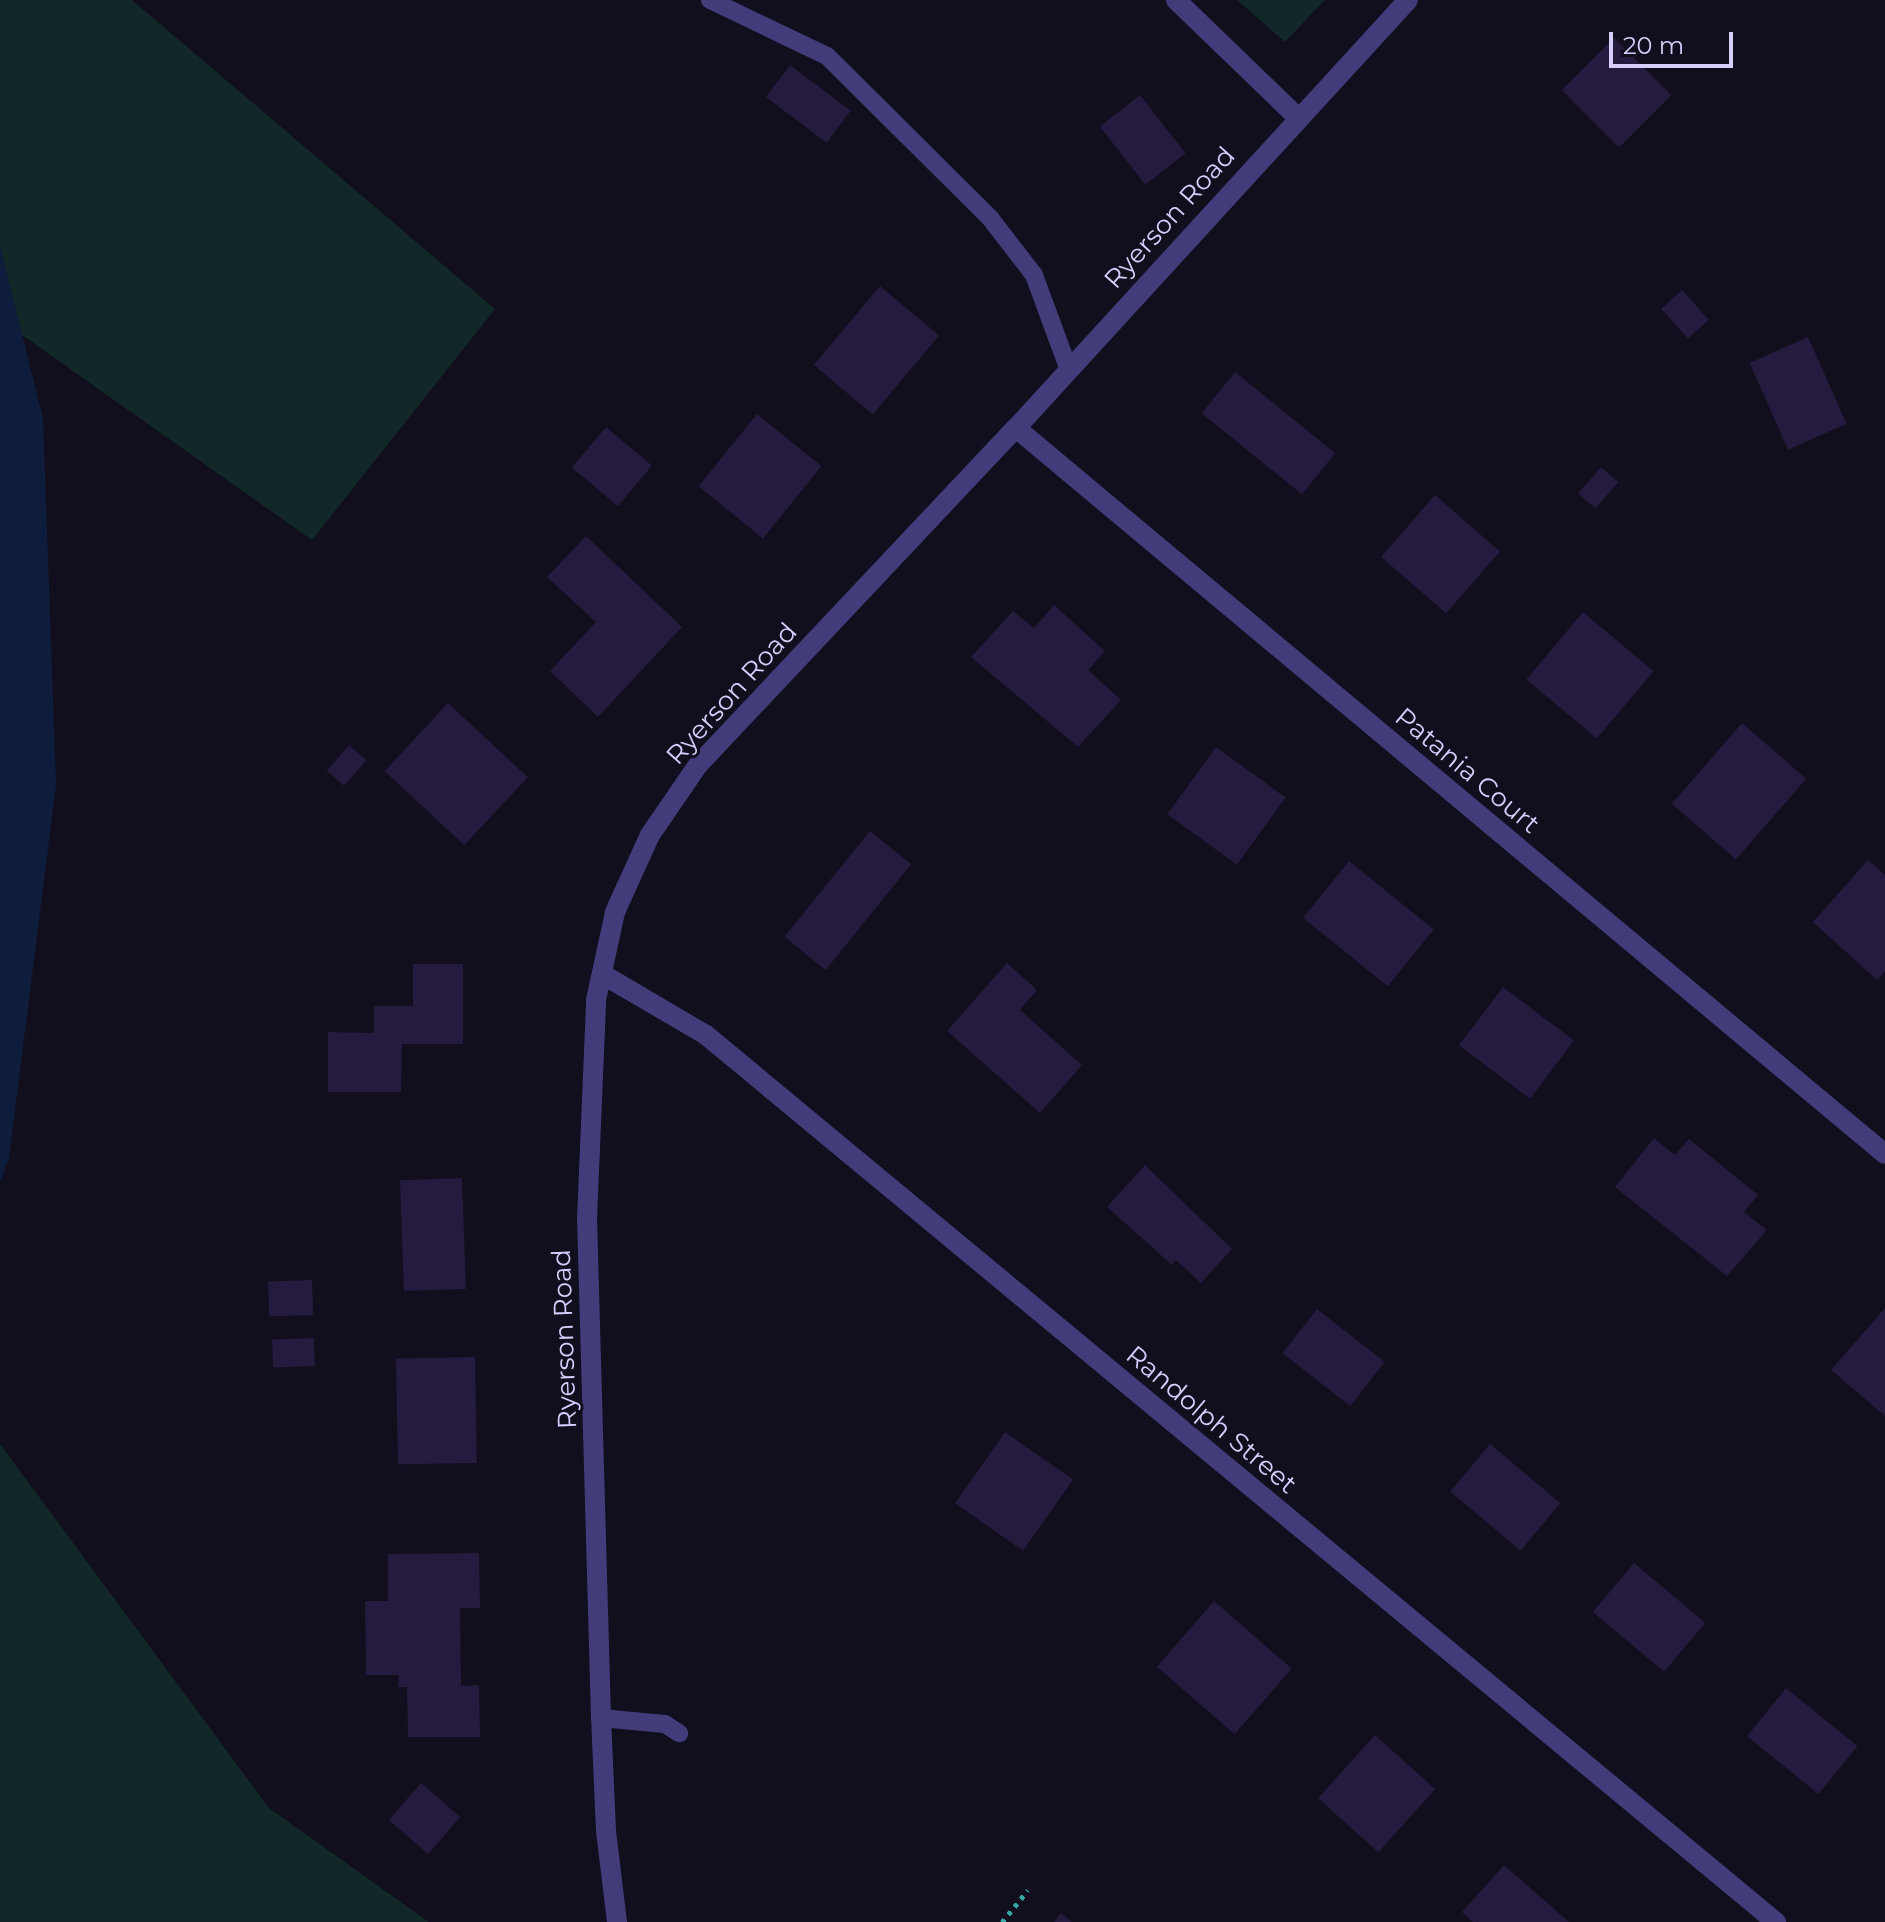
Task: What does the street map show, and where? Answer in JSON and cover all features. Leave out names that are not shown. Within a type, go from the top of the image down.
[{"type":"street","points":[[1176,0],[1296,116]]},
{"type":"street","name":"Ryerson Road","points":[[617,1922],[606,1831],[601,1718],[587,1219],[602,974],[621,899],[650,835],[698,765],[1016,428],[1296,116],[1408,0]]},
{"type":"street","name":"Patania Court","points":[[1016,428],[1885,1154]]},
{"type":"street","name":"Randolph Street","points":[[602,974],[706,1035],[1776,1922]]},
{"type":"lane","points":[[710,0],[827,56],[990,218],[1034,275],[1069,370]]},
{"type":"lane","points":[[601,1718],[665,1724],[679,1733]]},
{"type":"path","points":[[1002,1922],[1028,1890]]},
{"type":"green space","points":[[0,0],[132,0],[495,309],[312,540],[22,335],[0,311]]},
{"type":"green space","points":[[1237,0],[1325,0],[1285,42]]},
{"type":"green space","points":[[0,1444],[269,1808],[429,1922],[0,1922]]},
{"type":"water","points":[[0,246],[43,419],[56,785],[9,1158],[0,1182]]},
{"type":"building","points":[[1614,38],[1671,95],[1619,148],[1562,90]]},
{"type":"building","points":[[790,65],[851,111],[827,143],[766,97]]},
{"type":"building","points":[[1140,95],[1186,153],[1145,185],[1100,126]]},
{"type":"building","points":[[880,286],[939,335],[873,414],[814,365]]},
{"type":"building","points":[[1682,290],[1709,320],[1688,338],[1661,309]]},
{"type":"building","points":[[1808,337],[1847,424],[1788,450],[1750,363]]},
{"type":"building","points":[[1235,372],[1335,453],[1302,494],[1202,413]]},
{"type":"building","points":[[757,414],[822,466],[763,539],[698,486]]},
{"type":"building","points":[[606,427],[652,466],[618,506],[572,468]]},
{"type":"building","points":[[1601,467],[1618,482],[1595,509],[1578,493]]},
{"type":"building","points":[[1435,495],[1500,551],[1446,613],[1381,557]]},
{"type":"building","points":[[586,536],[682,627],[598,717],[550,671],[596,622],[547,577]]},
{"type":"building","points":[[1054,605],[1105,651],[1088,670],[1121,700],[1078,747],[971,657],[1013,611],[1034,628]]},
{"type":"building","points":[[1583,612],[1653,671],[1597,739],[1526,679]]},
{"type":"building","points":[[448,703],[528,777],[464,845],[385,771]]},
{"type":"building","points":[[1742,723],[1806,779],[1736,860],[1672,804]]},
{"type":"building","points":[[349,745],[366,760],[344,786],[327,771]]},
{"type":"building","points":[[1216,747],[1286,798],[1237,865],[1167,814]]},
{"type":"building","points":[[870,831],[911,864],[826,970],[784,937]]},
{"type":"building","points":[[1868,860],[1885,875],[1885,971],[1877,980],[1813,922]]},
{"type":"building","points":[[1349,861],[1434,930],[1388,986],[1303,918]]},
{"type":"building","points":[[1007,963],[1037,990],[1020,1010],[1082,1065],[1040,1113],[947,1031]]},
{"type":"building","points":[[413,964],[463,964],[463,1044],[402,1044],[401,1092],[328,1092],[328,1032],[374,1033],[374,1006],[413,1006]]},
{"type":"building","points":[[1503,987],[1574,1041],[1530,1099],[1459,1045]]},
{"type":"building","points":[[1654,1138],[1675,1155],[1689,1139],[1758,1195],[1744,1212],[1767,1230],[1727,1276],[1615,1187]]},
{"type":"building","points":[[1145,1165],[1232,1249],[1201,1283],[1176,1260],[1172,1265],[1107,1207]]},
{"type":"building","points":[[462,1178],[466,1289],[404,1291],[400,1180]]},
{"type":"building","points":[[312,1280],[313,1315],[269,1317],[268,1282]]},
{"type":"building","points":[[1885,1308],[1885,1416],[1831,1370]]},
{"type":"building","points":[[1317,1309],[1385,1362],[1350,1406],[1283,1353]]},
{"type":"building","points":[[314,1338],[315,1366],[273,1367],[272,1339]]},
{"type":"building","points":[[475,1357],[477,1463],[398,1464],[396,1358]]},
{"type":"building","points":[[1005,1432],[1073,1480],[1023,1551],[955,1503]]},
{"type":"building","points":[[1490,1444],[1560,1503],[1521,1551],[1450,1491]]},
{"type":"building","points":[[479,1553],[480,1608],[460,1608],[461,1686],[479,1685],[480,1737],[408,1737],[407,1687],[398,1687],[399,1675],[366,1675],[365,1601],[388,1601],[388,1554]]},
{"type":"building","points":[[1634,1563],[1705,1623],[1664,1672],[1593,1612]]},
{"type":"building","points":[[1214,1601],[1292,1669],[1235,1734],[1157,1667]]},
{"type":"building","points":[[1786,1688],[1857,1746],[1818,1794],[1747,1736]]},
{"type":"building","points":[[1375,1735],[1435,1789],[1378,1852],[1318,1798]]},
{"type":"building","points":[[421,1783],[460,1817],[428,1854],[389,1820]]},
{"type":"building","points":[[1504,1865],[1569,1922],[1473,1922],[1462,1912]]},
{"type":"building","points":[[1061,1913],[1072,1922],[1054,1922]]}]
